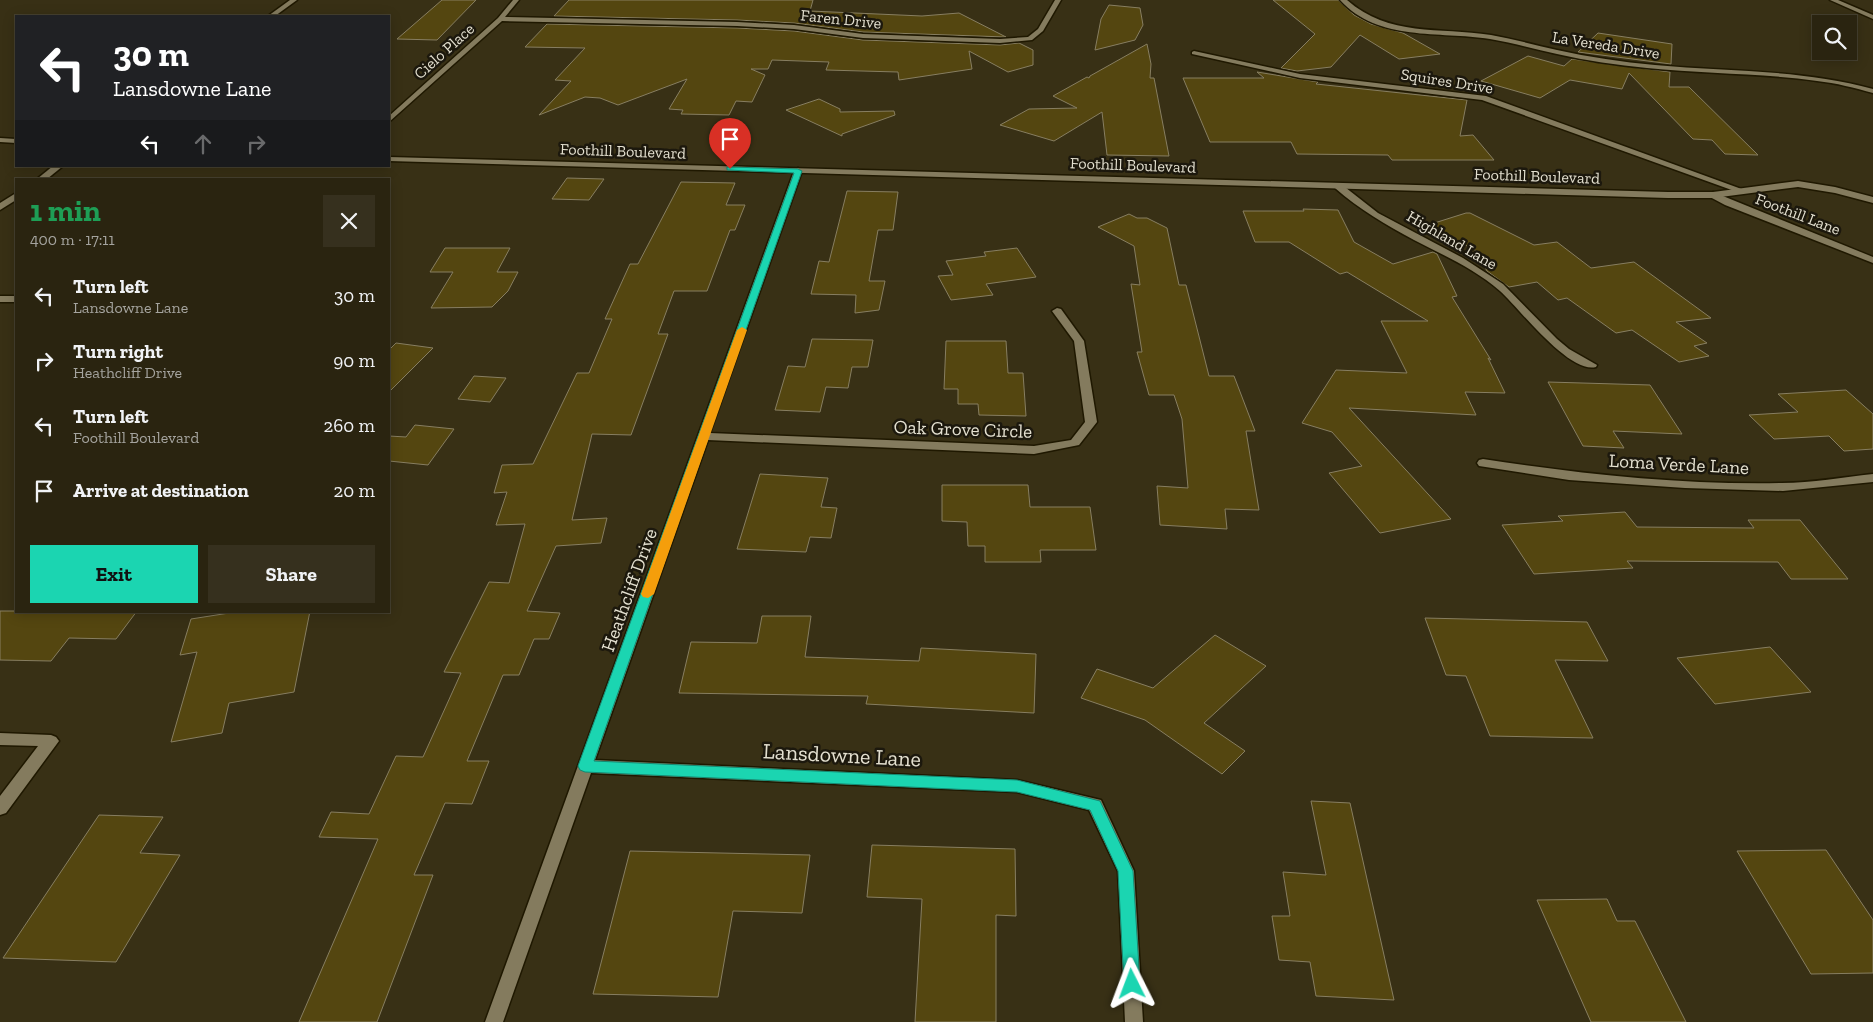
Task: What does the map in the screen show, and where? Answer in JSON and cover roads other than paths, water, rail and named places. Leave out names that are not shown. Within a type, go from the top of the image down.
[{"type":"street","points":[[272,15],[294,0]]},
{"type":"street","name":"Cielo Place","points":[[390,119],[500,19],[516,0]]},
{"type":"street","name":"Faren Drive","points":[[500,19],[737,24],[863,36],[1000,41],[1030,39],[1041,30],[1058,0]]},
{"type":"street","name":"La Vereda Drive","points":[[1342,0],[1350,8],[1386,27],[1491,37],[1609,62],[1659,68],[1778,74],[1828,80],[1873,91]]},
{"type":"street","points":[[1833,0],[1873,17]]},
{"type":"street","name":"Squires Drive","points":[[1194,53],[1300,76],[1483,98],[1744,191]]},
{"type":"street","points":[[0,140],[15,141]]},
{"type":"street","name":"Foothill Boulevard","points":[[390,159],[1713,195],[1798,184],[1835,190],[1873,200]]},
{"type":"street","points":[[42,178],[58,167]]},
{"type":"street","name":"Heathcliff Drive","points":[[494,1022],[705,436],[798,171]]},
{"type":"street","name":"Highland Lane","points":[[1338,186],[1349,197],[1386,220],[1478,270],[1502,288],[1565,352],[1581,362],[1592,365]]},
{"type":"street","name":"Foothill Lane","points":[[1713,195],[1728,203],[1873,260]]},
{"type":"street","points":[[0,208],[15,197]]},
{"type":"street","points":[[0,299],[15,300]]},
{"type":"street","name":"Oak Grove Circle","points":[[705,436],[1034,450],[1075,443],[1091,422],[1079,342],[1056,311]]},
{"type":"street","name":"Loma Verde Lane","points":[[1483,463],[1569,476],[1685,484],[1783,487],[1873,478]]},
{"type":"street","points":[[0,739],[51,741],[0,808]]},
{"type":"street","name":"Lansdowne Lane","points":[[585,766],[1017,786],[1095,805],[1126,871],[1134,1022]]}]
